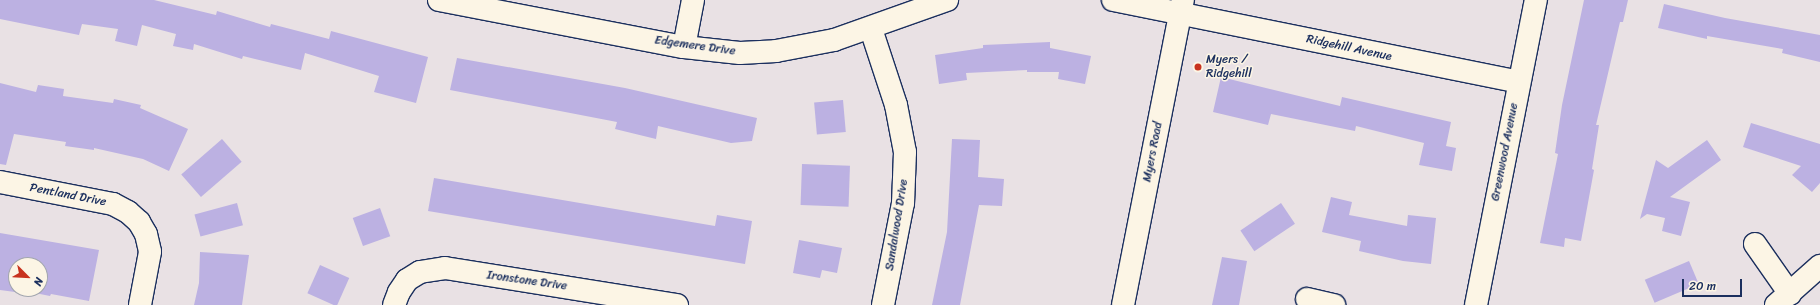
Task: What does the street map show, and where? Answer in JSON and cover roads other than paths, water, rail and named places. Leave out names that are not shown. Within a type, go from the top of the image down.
[{"type":"street","name":"Edgemere Drive","points":[[444,0],[684,47],[740,53],[776,51],[834,40],[871,29],[947,0]]},
{"type":"street","points":[[684,47],[693,0]]},
{"type":"street","points":[[1112,0],[1181,7]]},
{"type":"street","name":"Greenwood Avenue","points":[[1476,305],[1536,0]]},
{"type":"street","name":"Ridgehill Avenue","points":[[1181,7],[1519,82]]},
{"type":"street","name":"Myers Road","points":[[1123,305],[1181,7]]},
{"type":"street","name":"Sandalwood Drive","points":[[871,29],[896,105],[905,152],[903,203],[883,305]]},
{"type":"street","name":"Pentland Drive","points":[[0,182],[113,204],[128,212],[139,222],[146,234],[150,248],[140,305]]},
{"type":"street","points":[[1755,244],[1783,299],[1820,266]]},
{"type":"street","name":"Ironstone Drive","points":[[394,305],[399,292],[407,280],[420,272],[445,268],[677,305]]},
{"type":"street","points":[[1307,299],[1334,305]]},
{"type":"place","name":"Myers / Ridgehill","points":[[1198,67]]}]
